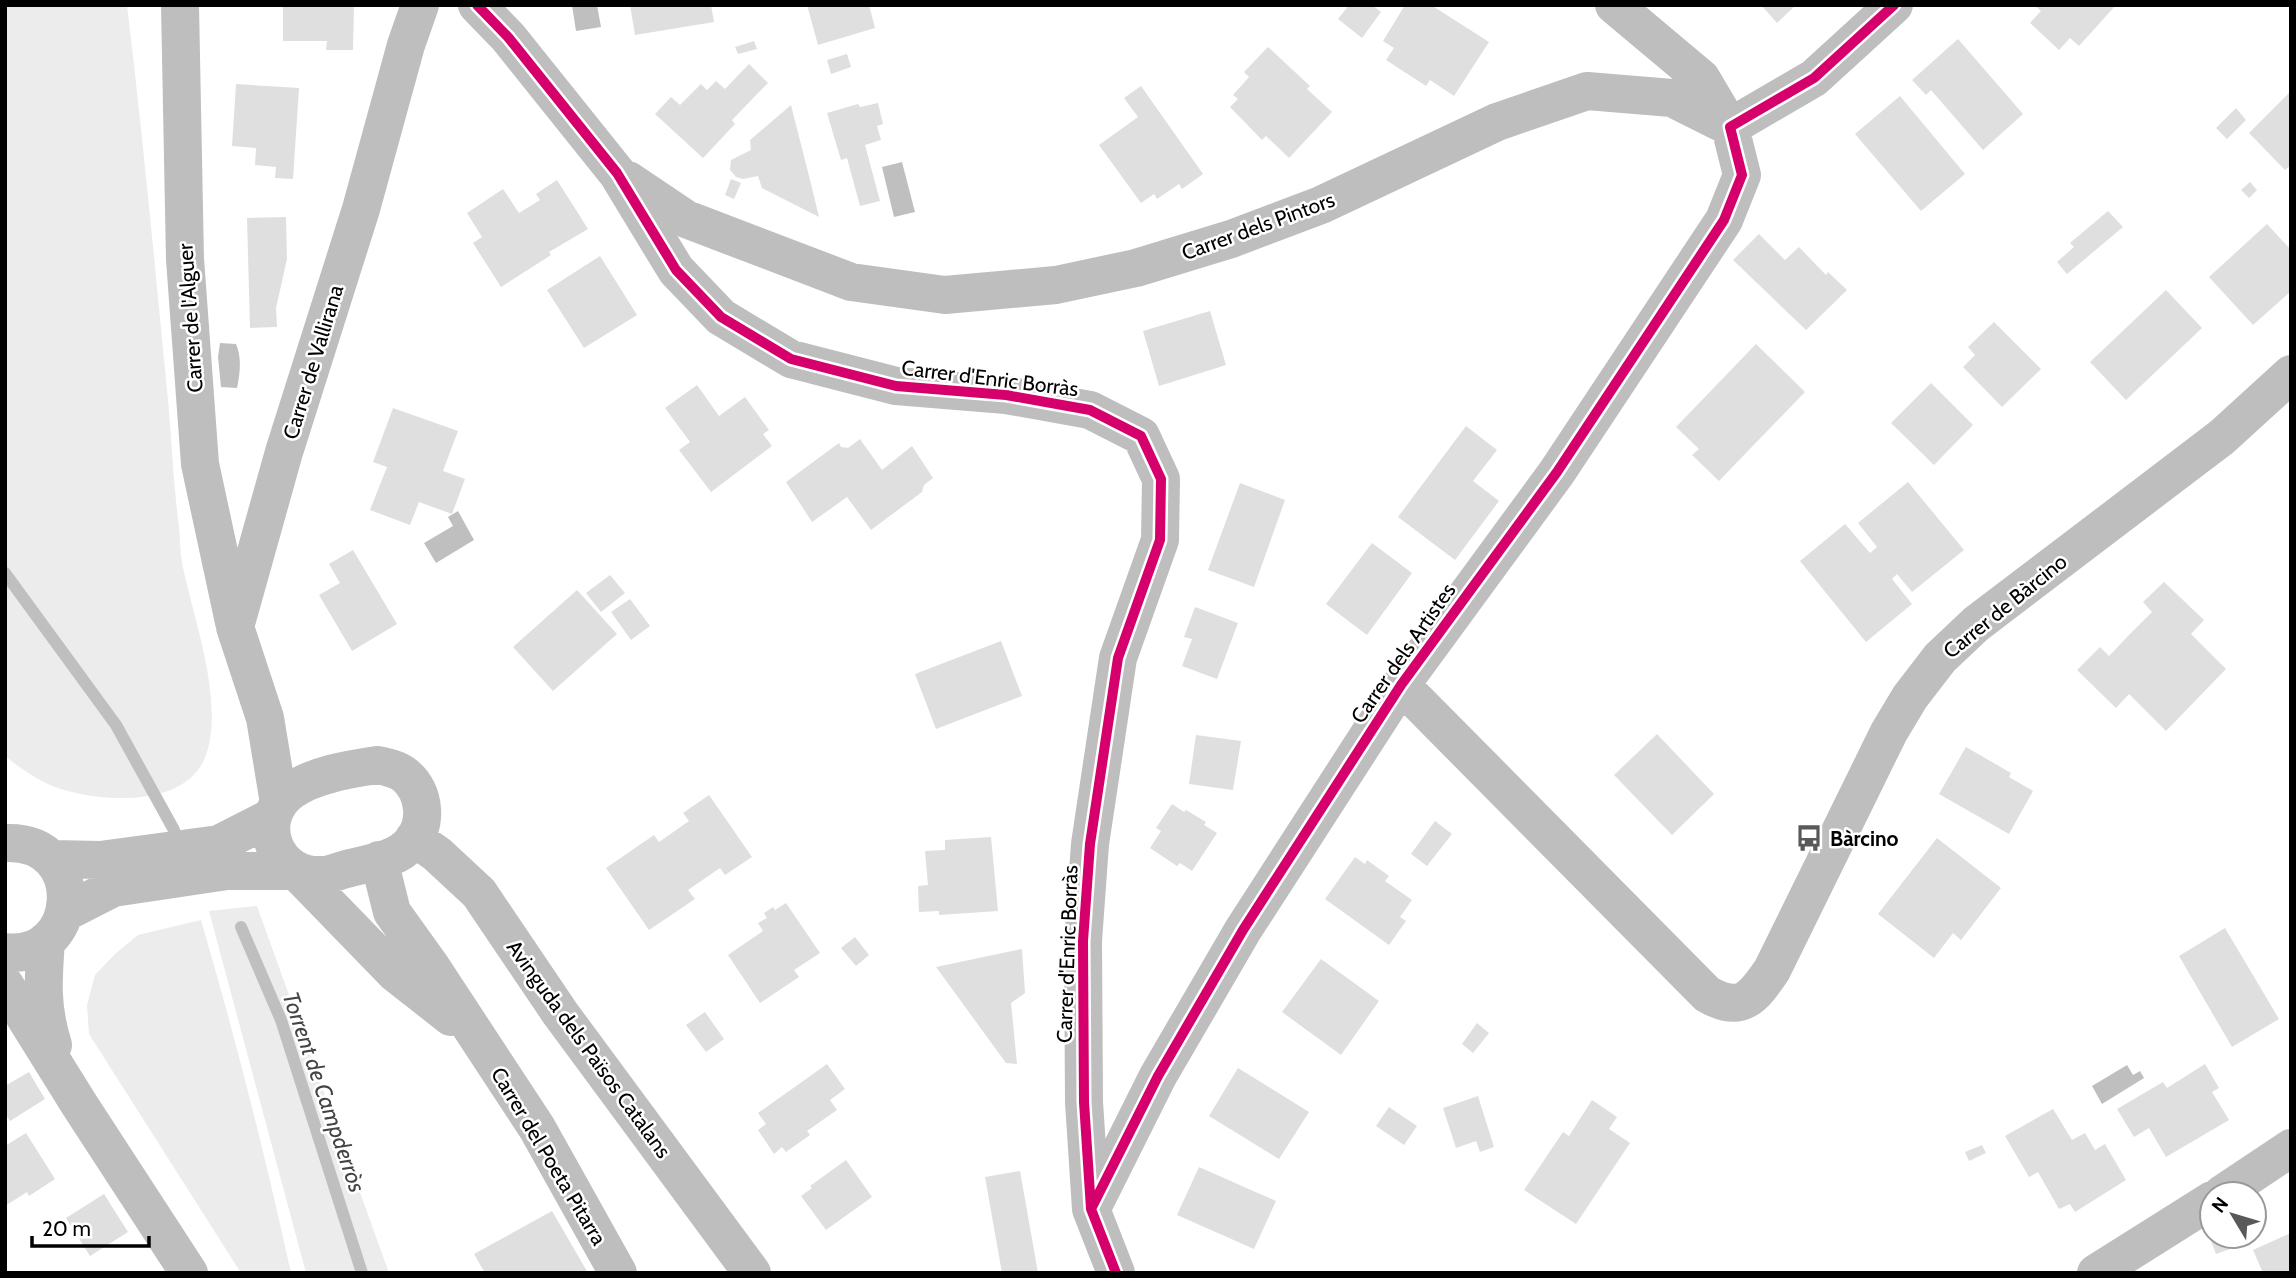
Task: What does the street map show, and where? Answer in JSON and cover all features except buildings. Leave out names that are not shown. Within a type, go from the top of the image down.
[{"type":"street","name":"Carrer de l'Alguer","points":[[180,5],[185,259],[200,464],[235,627]]},
{"type":"street","name":"Carrer de Vallirana","points":[[235,627],[284,453],[361,209],[420,5]]},
{"type":"street","name":"Carrer d'Enric Borràs","points":[[477,5],[508,37],[617,173],[676,270],[721,317],[791,359],[896,386],[1006,395],[1090,411],[1141,436],[1161,479],[1160,540],[1118,658],[1090,844],[1083,967],[1084,1102],[1091,1209],[1116,1273]]},
{"type":"street","points":[[1614,5],[1701,78],[1730,127],[1814,78],[1894,5]]},
{"type":"street","name":"Carrer dels Pintors","points":[[617,173],[686,219],[851,282],[945,295],[1056,285],[1136,268],[1231,239],[1321,205],[1497,122],[1587,92],[1672,98],[1730,127]]},
{"type":"street","name":"Carrer dels Artistes","points":[[1091,1209],[1158,1076],[1236,941],[1401,685],[1557,472],[1724,220],[1742,175],[1730,127]]},
{"type":"street","name":"Carrer de Bàrcino","points":[[1401,685],[1707,994],[1722,1003],[1741,1003],[1758,990],[1772,970],[1889,732],[1910,696],[1940,658],[1976,624],[2222,437],[2291,374]]},
{"type":"street","points":[[52,859],[100,860],[219,844],[276,810],[290,792],[324,778],[377,765],[392,768],[405,775],[415,786],[421,800],[422,816],[419,831],[414,838],[399,853],[327,875],[311,876],[296,871],[284,862],[275,848],[271,833],[276,810],[265,718],[235,627]]},
{"type":"street","points":[[265,718],[324,778]]},
{"type":"street","name":"Avinguda dels Països Catalans","points":[[414,838],[479,892],[560,1013],[752,1273]]},
{"type":"street","points":[[5,843],[19,842],[37,848],[52,859],[63,875],[67,893],[56,926],[42,991],[45,1020],[64,1080]]},
{"type":"street","name":"Carrer del Poeta Pitarra","points":[[379,860],[392,912],[537,1128],[618,1273]]},
{"type":"street","points":[[5,952],[30,950],[56,926],[113,888],[227,871],[296,871]]},
{"type":"street","name":"Carrer del Poeta Pitarra","points":[[296,871],[396,973],[480,1040]]},
{"type":"street","points":[[5,985],[189,1273]]},
{"type":"street","points":[[2243,1180],[2291,1148]]},
{"type":"street","points":[[2096,1273],[2198,1209]]},
{"type":"shaded area","points":[[5,5],[127,5],[154,252],[181,558],[206,662],[212,715],[210,739],[204,760],[193,776],[177,787],[137,798],[92,796],[55,787],[5,756]]},
{"type":"shaded area","points":[[572,5],[597,5],[601,27],[576,31]]},
{"type":"shaded area","points":[[902,162],[915,212],[894,217],[882,167]]},
{"type":"shaded area","points":[[220,343],[236,344],[240,366],[237,388],[221,387],[218,357]]},
{"type":"shaded area","points":[[458,511],[474,540],[436,563],[424,543],[453,526],[448,517]]},
{"type":"shaded area","points":[[257,906],[389,1273],[306,1273],[209,911]]},
{"type":"shaded area","points":[[201,920],[249,1095],[291,1273],[241,1273],[89,1034],[87,1005],[95,975],[115,954],[138,935]]},
{"type":"shaded area","points":[[2127,1065],[2133,1075],[2140,1071],[2144,1078],[2102,1104],[2092,1086]]},
{"type":"waterway","name":"Torrent de Campderròs","points":[[5,573],[116,725],[174,830]]},
{"type":"waterway","name":"Torrent de Campderròs","points":[[241,927],[281,1020],[362,1273]]},
{"type":"cycle path","points":[[477,5],[508,37],[617,173],[676,270],[721,317],[791,359],[896,386],[1006,395],[1090,410],[1141,436],[1161,479],[1160,540],[1118,658],[1090,844],[1083,941],[1084,1102],[1091,1209],[1116,1273]]},
{"type":"cycle path","points":[[1091,1209],[1158,1076],[1243,930],[1401,685],[1557,472],[1724,220],[1742,175],[1730,127],[1814,78],[1894,5]]},
{"type":"place","name":"Bàrcino","points":[[1809,838]]}]
